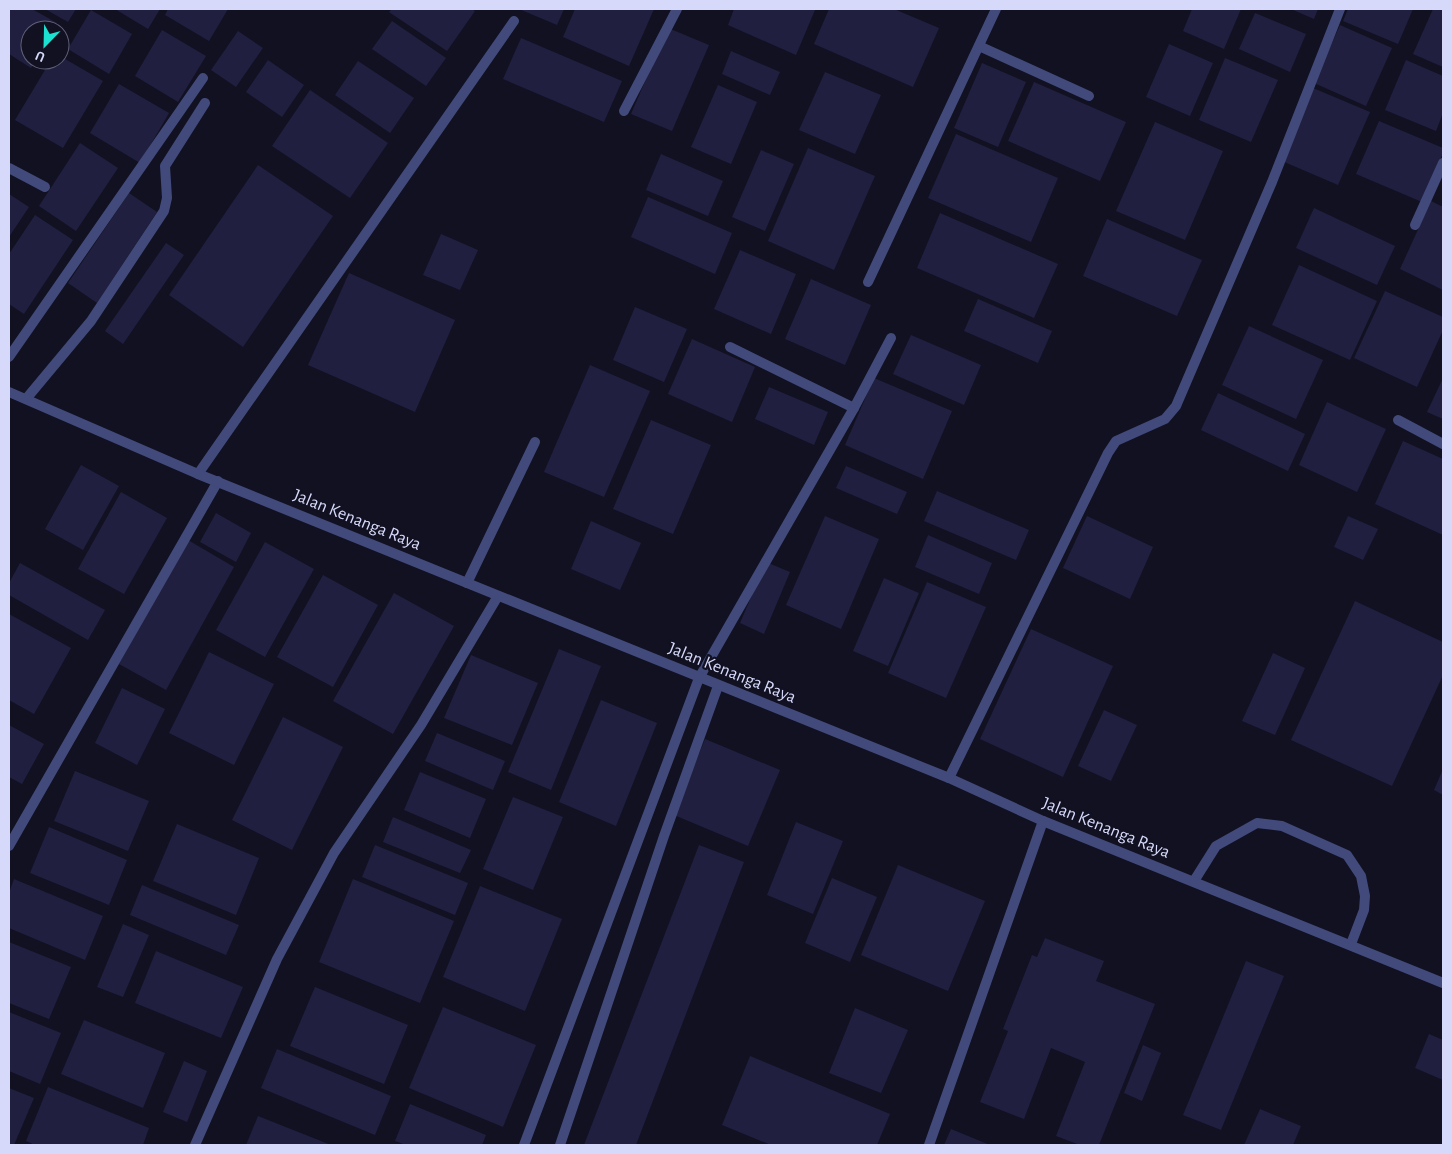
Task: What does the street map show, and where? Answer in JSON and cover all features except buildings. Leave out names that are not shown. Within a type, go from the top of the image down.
[{"type":"street","points":[[624,111],[677,9]]},
{"type":"street","points":[[868,282],[996,9]]},
{"type":"street","points":[[949,778],[1108,453],[1116,441],[1165,419],[1176,406],[1272,182],[1340,9]]},
{"type":"street","points":[[198,474],[514,21]]},
{"type":"street","points":[[979,46],[1089,96]]},
{"type":"street","points":[[9,357],[203,78]]},
{"type":"street","points":[[26,399],[91,321],[164,211],[167,198],[164,166],[205,103]]},
{"type":"street","points":[[1415,225],[1443,163]]},
{"type":"street","points":[[9,168],[45,187]]},
{"type":"street","points":[[524,1145],[699,678],[854,408],[891,338]]},
{"type":"street","points":[[730,347],[854,408]]},
{"type":"street","name":"Jalan Kenanga Raya","points":[[9,392],[198,474],[949,778],[1043,821],[1351,944],[1443,983]]},
{"type":"street","points":[[1398,420],[1443,444]]},
{"type":"street","points":[[467,583],[535,442]]},
{"type":"street","points":[[9,846],[218,481]]},
{"type":"street","points":[[195,1145],[278,959],[334,853],[421,725],[498,596]]},
{"type":"street","points":[[560,1145],[664,836],[718,686]]},
{"type":"street","points":[[929,1145],[1043,821]]},
{"type":"street","points":[[1194,882],[1216,846],[1257,824],[1282,826],[1347,855],[1361,876],[1365,896],[1364,910],[1351,944]]}]
